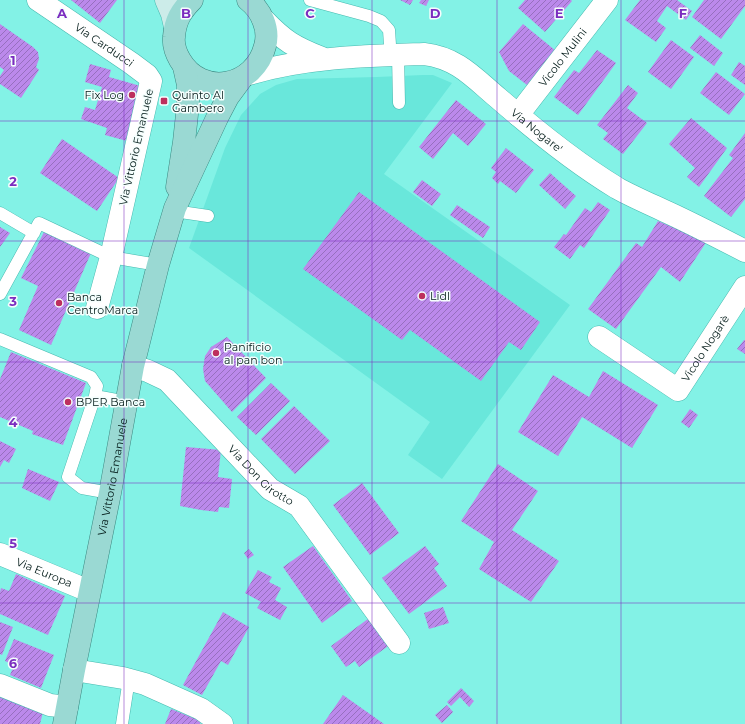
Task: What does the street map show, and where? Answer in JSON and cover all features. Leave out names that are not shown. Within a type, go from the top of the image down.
[{"type":"main road","points":[[166,0],[172,14],[174,41],[177,55],[184,67],[191,74],[201,80],[222,84],[232,82],[246,76]]},
{"type":"main road","points":[[174,27],[184,7],[192,0]]},
{"type":"main road","points":[[248,0],[259,11],[263,19]]},
{"type":"main road","name":"Via Vittorio Emanuele","points":[[174,209],[228,97],[260,60],[266,43],[266,31],[263,19]]},
{"type":"main road","name":"Via Vittorio Emanuele","points":[[66,716],[89,591],[110,493],[133,366],[158,265],[174,209],[188,105],[188,85],[184,67]]},
{"type":"street","name":"Via Carducci","points":[[38,0],[131,63],[150,79]]},
{"type":"street","name":"Vicolo Mulini","points":[[518,115],[607,0]]},
{"type":"street","name":"Via Nogare'","points":[[263,19],[273,30],[290,44],[322,58]]},
{"type":"street","name":"Via Nogare'","points":[[246,76],[270,67],[322,58],[433,55],[454,62],[469,71],[548,141],[618,188],[745,251]]},
{"type":"street","name":"Via Vittorio Emanuele","points":[[98,308],[148,94],[150,79]]},
{"type":"street","name":"Vicolo Nogarè","points":[[598,337],[678,390],[745,287]]},
{"type":"street","name":"Via Don Girotto","points":[[133,366],[167,380],[270,489],[299,506],[399,643]]},
{"type":"street","name":"Via Europa","points":[[0,554],[89,591]]},
{"type":"street","points":[[74,670],[110,675],[145,684],[201,708],[222,724]]},
{"type":"street","points":[[0,684],[50,704],[66,716]]},
{"type":"lane","points":[[310,0],[369,16],[381,21],[388,30],[390,45],[394,56],[399,103]]},
{"type":"lane","points":[[174,209],[208,216]]},
{"type":"lane","points":[[0,213],[34,233]]},
{"type":"lane","points":[[0,294],[39,223],[111,256],[158,265]]},
{"type":"lane","points":[[0,339],[90,377],[97,386],[68,477],[82,488],[110,493]]},
{"type":"lane","points":[[95,396],[127,402]]},
{"type":"lane","points":[[122,724],[129,680]]},
{"type":"shaded area","points":[[433,75],[452,83],[384,174],[570,305],[442,479],[408,455],[430,422],[189,248],[225,148],[241,115],[260,94],[276,85],[297,79]]},
{"type":"building","points":[[71,0],[117,0],[100,23]]},
{"type":"building","points":[[400,0],[413,0],[410,5]]},
{"type":"building","points":[[421,0],[429,0],[426,6],[419,3]]},
{"type":"building","points":[[525,0],[572,1],[545,32],[518,8]]},
{"type":"building","points":[[640,0],[677,0],[692,11],[686,20],[667,6],[657,21],[666,28],[656,42],[625,20]]},
{"type":"building","points":[[704,0],[745,0],[745,6],[721,39],[692,17]]},
{"type":"building","points":[[0,24],[38,52],[39,59],[36,67],[39,70],[21,98],[0,84],[0,76],[4,70],[0,67]]},
{"type":"building","points":[[523,24],[556,51],[527,85],[509,71],[499,52]]},
{"type":"building","points":[[700,35],[723,53],[714,66],[690,48]]},
{"type":"building","points":[[671,40],[694,57],[671,89],[648,72]]},
{"type":"building","points":[[597,50],[616,63],[578,115],[554,97],[574,70],[579,73]]},
{"type":"building","points":[[739,62],[745,66],[745,85],[731,75]]},
{"type":"building","points":[[90,64],[111,70],[109,77],[144,87],[127,141],[105,135],[107,128],[81,119],[85,107],[95,110],[102,87],[85,82]]},
{"type":"building","points":[[716,72],[745,94],[729,115],[700,93]]},
{"type":"building","points":[[628,85],[638,93],[627,108],[647,123],[623,154],[603,139],[608,133],[597,125]]},
{"type":"building","points":[[456,100],[486,124],[468,146],[453,133],[433,159],[419,147]]},
{"type":"building","points":[[691,118],[727,148],[699,187],[687,177],[695,168],[669,144]]},
{"type":"building","points":[[745,133],[745,199],[731,217],[704,196],[733,158],[729,155]]},
{"type":"building","points":[[62,139],[119,178],[97,211],[40,173]]},
{"type":"building","points":[[506,148],[534,170],[516,193],[500,181],[498,184],[492,178],[496,172],[491,168]]},
{"type":"building","points":[[550,173],[576,196],[565,209],[539,185]]},
{"type":"building","points":[[422,180],[441,194],[432,206],[413,192]]},
{"type":"building","name":"Lidl","points":[[359,192],[540,322],[521,350],[509,342],[481,381],[410,330],[402,340],[303,269]]},
{"type":"building","points":[[598,202],[610,210],[584,248],[580,245],[570,259],[554,247],[564,234],[566,235],[585,208],[591,212]]},
{"type":"building","points":[[457,205],[490,227],[483,238],[450,215]]},
{"type":"building","points":[[658,221],[707,241],[680,282],[661,267],[616,329],[588,309],[636,243],[642,247]]},
{"type":"building","points":[[0,227],[10,233],[0,247]]},
{"type":"building","points":[[45,230],[91,253],[51,345],[19,330],[38,286],[21,278]]},
{"type":"building","points":[[227,337],[266,378],[232,412],[205,381],[203,369],[205,356],[211,347]]},
{"type":"building","points":[[745,340],[745,354],[737,349]]},
{"type":"building","points":[[11,352],[86,383],[63,445],[32,434],[33,431],[0,417],[0,379]]},
{"type":"building","points":[[603,371],[658,405],[632,448],[582,417],[558,456],[518,432],[553,375],[589,397]]},
{"type":"building","points":[[271,383],[290,401],[256,435],[237,417]]},
{"type":"building","points":[[294,406],[330,441],[295,474],[261,439]]},
{"type":"building","points":[[690,409],[698,415],[689,428],[681,422]]},
{"type":"building","points":[[0,441],[16,449],[9,463],[4,460],[0,467]]},
{"type":"building","points":[[186,447],[221,450],[218,477],[232,479],[229,508],[219,507],[218,512],[180,506]]},
{"type":"building","points":[[498,464],[538,491],[512,530],[559,561],[531,602],[479,569],[494,542],[461,521]]},
{"type":"building","points":[[28,469],[59,482],[50,501],[22,488]]},
{"type":"building","points":[[362,483],[399,533],[370,555],[333,505]]},
{"type":"building","points":[[313,546],[352,601],[322,623],[283,567]]},
{"type":"building","points":[[425,546],[439,564],[434,568],[447,586],[409,614],[382,578]]},
{"type":"building","points":[[249,549],[254,555],[248,559],[244,553]]},
{"type":"building","points":[[258,570],[272,577],[269,582],[281,588],[275,600],[287,607],[280,620],[257,608],[261,602],[245,593]]},
{"type":"building","points":[[16,574],[65,596],[48,635],[0,614],[1,588],[9,591]]},
{"type":"building","points":[[443,607],[449,623],[429,629],[424,613]]},
{"type":"building","points":[[223,612],[249,627],[228,665],[221,661],[202,695],[183,685]]},
{"type":"building","points":[[372,616],[391,644],[359,667],[355,661],[346,667],[331,646]]},
{"type":"building","points":[[0,622],[13,627],[2,655],[0,654]]},
{"type":"building","points":[[14,639],[54,655],[41,688],[10,675],[14,665],[5,661]]},
{"type":"building","points":[[461,688],[474,701],[469,707],[460,697],[451,706],[447,702]]},
{"type":"building","points":[[343,695],[384,724],[323,724]]},
{"type":"building","points":[[0,696],[44,708],[40,724],[0,724]]},
{"type":"building","points":[[447,705],[453,712],[442,723],[435,715]]},
{"type":"building","points":[[171,709],[201,721],[200,724],[165,724]]},
{"type":"place","name":"Fix Log","points":[[132,95]]},
{"type":"place","name":"Quinto Al Gambero","points":[[164,101]]},
{"type":"place","name":"Lidl","points":[[422,296]]},
{"type":"place","name":"Banca CentroMarca","points":[[59,303]]},
{"type":"place","name":"Panificio al pan bon","points":[[216,353]]},
{"type":"place","name":"BPER Banca","points":[[68,402]]}]
